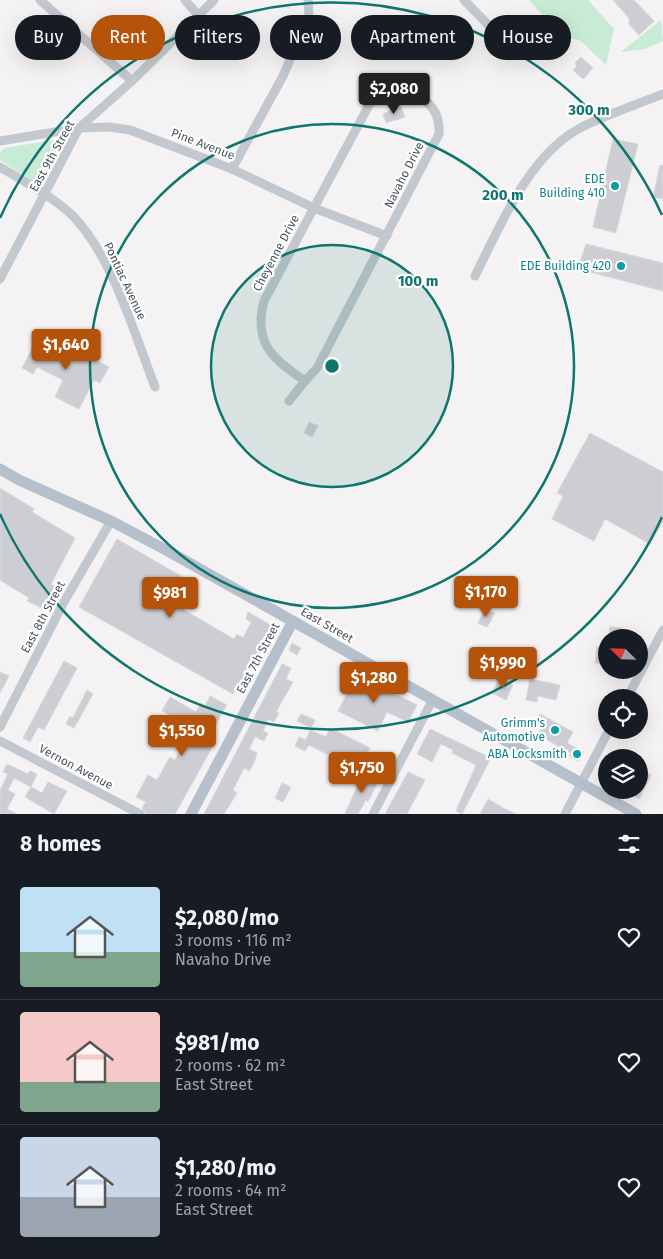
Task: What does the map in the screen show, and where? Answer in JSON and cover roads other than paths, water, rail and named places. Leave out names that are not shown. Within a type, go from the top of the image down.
[{"type":"main road","name":"East Street","points":[[0,469],[19,480],[111,521],[636,814]]},
{"type":"main road","name":"East 7th Street","points":[[191,814],[293,622]]},
{"type":"street","points":[[40,0],[132,81]]},
{"type":"street","points":[[184,0],[198,15]]},
{"type":"street","name":"East 9th Street","points":[[198,15],[214,0]]},
{"type":"street","points":[[232,169],[283,76],[310,15],[308,0]]},
{"type":"street","points":[[464,0],[484,20]]},
{"type":"street","name":"East 9th Street","points":[[0,279],[79,128],[132,81],[175,38]]},
{"type":"street","name":"Navaho Drive","points":[[314,208],[375,98],[384,92],[394,90],[421,97],[432,106],[438,119],[439,134],[387,236]]},
{"type":"street","points":[[475,276],[505,217],[536,164],[581,127],[663,94]]},
{"type":"street","name":"Pine Avenue","points":[[0,141],[79,128],[110,127],[130,130],[232,169],[314,208],[387,236]]},
{"type":"street","name":"Pontiac Avenue","points":[[0,167],[45,194],[73,216],[97,247],[124,307],[155,387]]},
{"type":"street","name":"Cheyenne Drive","points":[[305,381],[286,368],[272,353],[263,340],[259,320],[264,301],[314,208]]},
{"type":"street","points":[[289,401],[318,368],[387,236]]},
{"type":"street","name":"East 8th Street","points":[[0,728],[64,602],[111,521]]},
{"type":"street","points":[[632,689],[663,630]]},
{"type":"street","points":[[373,814],[432,700]]},
{"type":"street","points":[[564,814],[604,739]]},
{"type":"street","name":"Vernon Avenue","points":[[0,741],[140,814]]},
{"type":"place","name":"EDE Building 410","points":[[615,186]]},
{"type":"place","name":"EDE Building 420","points":[[621,266]]},
{"type":"place","name":"Grimm's Automotive","points":[[555,730]]},
{"type":"place","name":"ABA Locksmith","points":[[577,754]]}]
